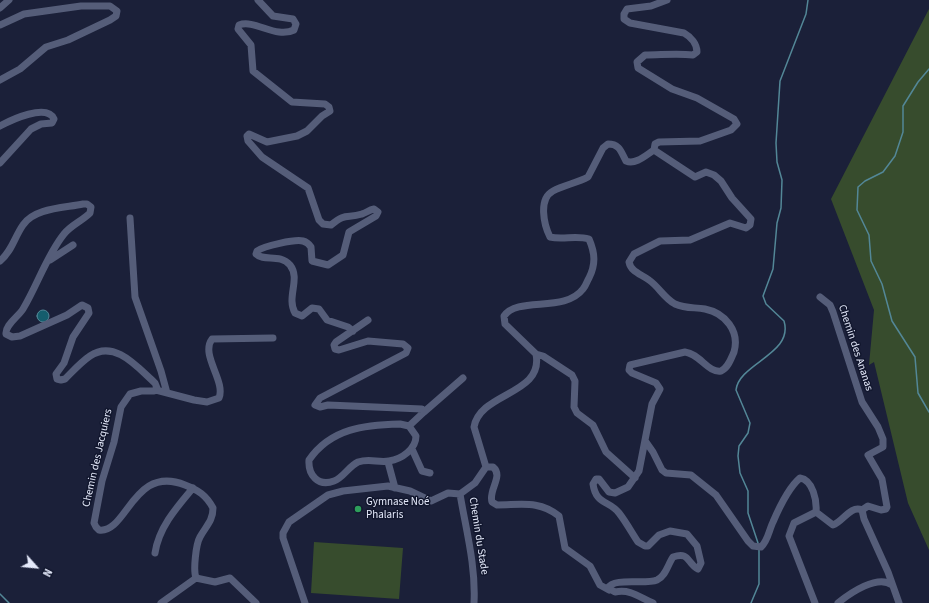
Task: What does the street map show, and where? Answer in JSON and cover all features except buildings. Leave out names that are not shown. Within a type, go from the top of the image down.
[{"type":"street","points":[[0,8],[9,0]]},
{"type":"street","points":[[258,0],[273,16],[293,19],[296,24],[294,30],[282,33],[246,24],[239,25],[238,29],[251,45],[253,71],[292,102],[325,104],[330,108],[330,111],[322,116],[307,131],[296,136],[268,142],[251,134],[247,136],[248,141],[262,157],[308,188],[319,220],[323,224],[331,224],[340,217],[355,216],[374,209],[378,212],[376,216],[349,232],[342,255],[328,265],[312,261],[311,247],[303,241],[296,240],[262,248],[257,251],[256,254],[260,257],[282,258],[290,264],[294,270],[295,278],[291,301],[295,313],[302,316],[312,308],[319,309],[327,320],[348,327],[352,331]]},
{"type":"street","points":[[635,478],[606,452],[593,425],[577,413],[574,407],[575,381],[572,375],[543,356],[536,354],[505,324],[504,316],[513,308],[551,304],[575,296],[583,289],[595,264],[593,248],[589,239],[583,237],[559,239],[550,237],[543,211],[546,198],[554,190],[588,177],[603,148],[608,144],[615,144],[620,148],[626,161],[630,163],[637,161],[654,150],[655,144],[659,142],[700,141],[731,130],[737,124],[734,119],[703,101],[672,89],[638,68],[637,62],[645,55],[663,56],[681,53],[693,55],[697,52],[697,48],[691,38],[684,33],[630,24],[624,19],[624,14],[627,9],[651,6],[667,0]]},
{"type":"street","points":[[0,25],[24,14],[81,6],[110,6],[117,11],[116,16],[110,20],[68,40],[46,47],[20,69],[0,80]]},
{"type":"street","points":[[0,126],[21,117],[44,112],[50,114],[54,118],[52,123],[36,125],[25,133],[0,164]]},
{"type":"street","points":[[609,590],[610,585],[614,583],[656,581],[664,575],[673,557],[679,556],[688,558],[695,568],[700,567],[701,563],[697,546],[687,534],[670,531],[659,535],[648,546],[642,545],[638,542],[618,510],[596,496],[593,487],[594,480],[599,479],[609,492],[615,493],[628,487],[639,471],[646,442],[652,404],[660,389],[656,382],[632,373],[629,370],[630,365],[685,352],[694,354],[713,370],[720,371],[728,364],[731,358],[735,338],[730,325],[723,317],[705,309],[682,307],[667,299],[649,280],[633,270],[630,266],[630,258],[634,254],[660,241],[690,240],[732,223],[746,228],[750,225],[751,219],[732,198],[721,181],[714,175],[706,172],[695,176],[654,150]]},
{"type":"street","points":[[0,262],[11,250],[22,226],[27,219],[42,212],[83,204],[89,205],[92,210],[90,213],[65,232],[49,260],[37,286],[22,310],[7,329],[6,334],[12,337],[20,336],[84,305],[88,308],[89,312],[73,337],[64,363],[56,374],[57,378],[61,380],[65,379],[91,355],[99,352],[113,351],[124,356],[155,384],[157,386],[156,390],[206,402],[219,398],[221,388],[211,360],[209,346],[212,339],[273,338]]},
{"type":"street","points":[[130,218],[135,297],[161,371],[167,393]]},
{"type":"street","points":[[49,260],[74,246]]},
{"type":"street","name":"Chemin des Ananas","points":[[816,512],[834,525],[852,510],[862,510],[868,506],[884,510],[887,507],[882,479],[868,455],[883,447],[883,439],[872,417],[862,402],[830,305],[820,297]]},
{"type":"street","points":[[368,320],[336,342],[334,345],[335,349],[339,350],[368,341],[403,344],[406,345],[408,351],[400,357],[320,398],[315,405],[320,407],[328,405],[419,408],[424,412]]},
{"type":"street","points":[[486,467],[474,427],[478,415],[491,404],[531,380],[535,371],[536,354]]},
{"type":"street","points":[[409,426],[463,378]]},
{"type":"street","name":"Chemin des Jacquiers","points":[[156,390],[153,392],[141,391],[130,394],[120,407],[114,442],[102,481],[94,523],[99,530],[106,529],[117,522],[138,493],[150,485],[174,482],[193,488]]},
{"type":"street","points":[[400,424],[409,426],[416,436],[416,442],[412,449],[405,455],[388,462],[368,460],[357,463],[334,481],[328,482],[315,479],[308,469],[309,460],[313,454],[334,438],[352,429],[368,425],[400,424]]},
{"type":"street","points":[[646,442],[662,470],[666,473],[691,475],[716,495],[748,541],[757,547],[766,542],[773,522],[781,506],[800,478],[804,480],[810,486],[816,500],[816,512],[794,523],[789,536],[815,603]]},
{"type":"street","points":[[412,449],[422,471],[430,473]]},
{"type":"street","points":[[388,462],[395,488]]},
{"type":"street","points":[[460,494],[475,483],[486,467]]},
{"type":"street","points":[[486,467],[493,467],[497,470],[498,475],[490,498],[492,502],[497,505],[542,506],[551,510],[559,516],[565,548],[590,566],[603,588],[615,592],[629,591],[653,603]]},
{"type":"street","name":"Chemin du Stade","points":[[305,603],[285,548],[283,533],[284,527],[289,522],[328,496],[371,487],[395,488],[415,493],[431,501],[448,493],[460,494],[467,539],[472,555],[474,603]]},
{"type":"street","points":[[155,553],[160,535],[167,522],[193,488],[202,493],[212,508],[211,520],[199,541],[194,571],[196,578]]},
{"type":"street","points":[[862,510],[864,520],[899,603]]},
{"type":"street","points":[[161,603],[196,578],[215,582],[230,578],[256,603]]},
{"type":"street","points":[[838,603],[875,581],[885,580],[892,585]]},
{"type":"shaded area","points":[[929,9],[929,550],[908,503],[874,362],[869,365],[874,310],[831,199]]},
{"type":"shaded area","points":[[41,310],[45,310],[49,316],[45,322],[41,322],[37,318],[37,314]]},
{"type":"shaded area","points":[[314,542],[403,548],[399,599],[311,593]]},
{"type":"waterway","points":[[758,543],[748,513],[748,491],[740,473],[738,456],[739,446],[748,433],[750,423],[736,390],[739,381],[746,372],[774,350],[781,342],[785,332],[784,321],[766,304],[763,296],[773,269],[777,223],[781,208],[782,180],[777,162],[776,143],[780,81],[806,14],[808,0]]},
{"type":"waterway","points":[[929,69],[918,82],[903,106],[903,132],[895,156],[883,172],[865,181],[858,187],[857,210],[869,235],[871,261],[882,284],[892,321],[915,357],[918,393],[929,412]]},
{"type":"waterway","points":[[751,603],[759,584],[759,549]]},
{"type":"waterway","points":[[0,594],[9,603]]},
{"type":"place","name":"Gymnase Noé Phalaris","points":[[358,509]]}]
